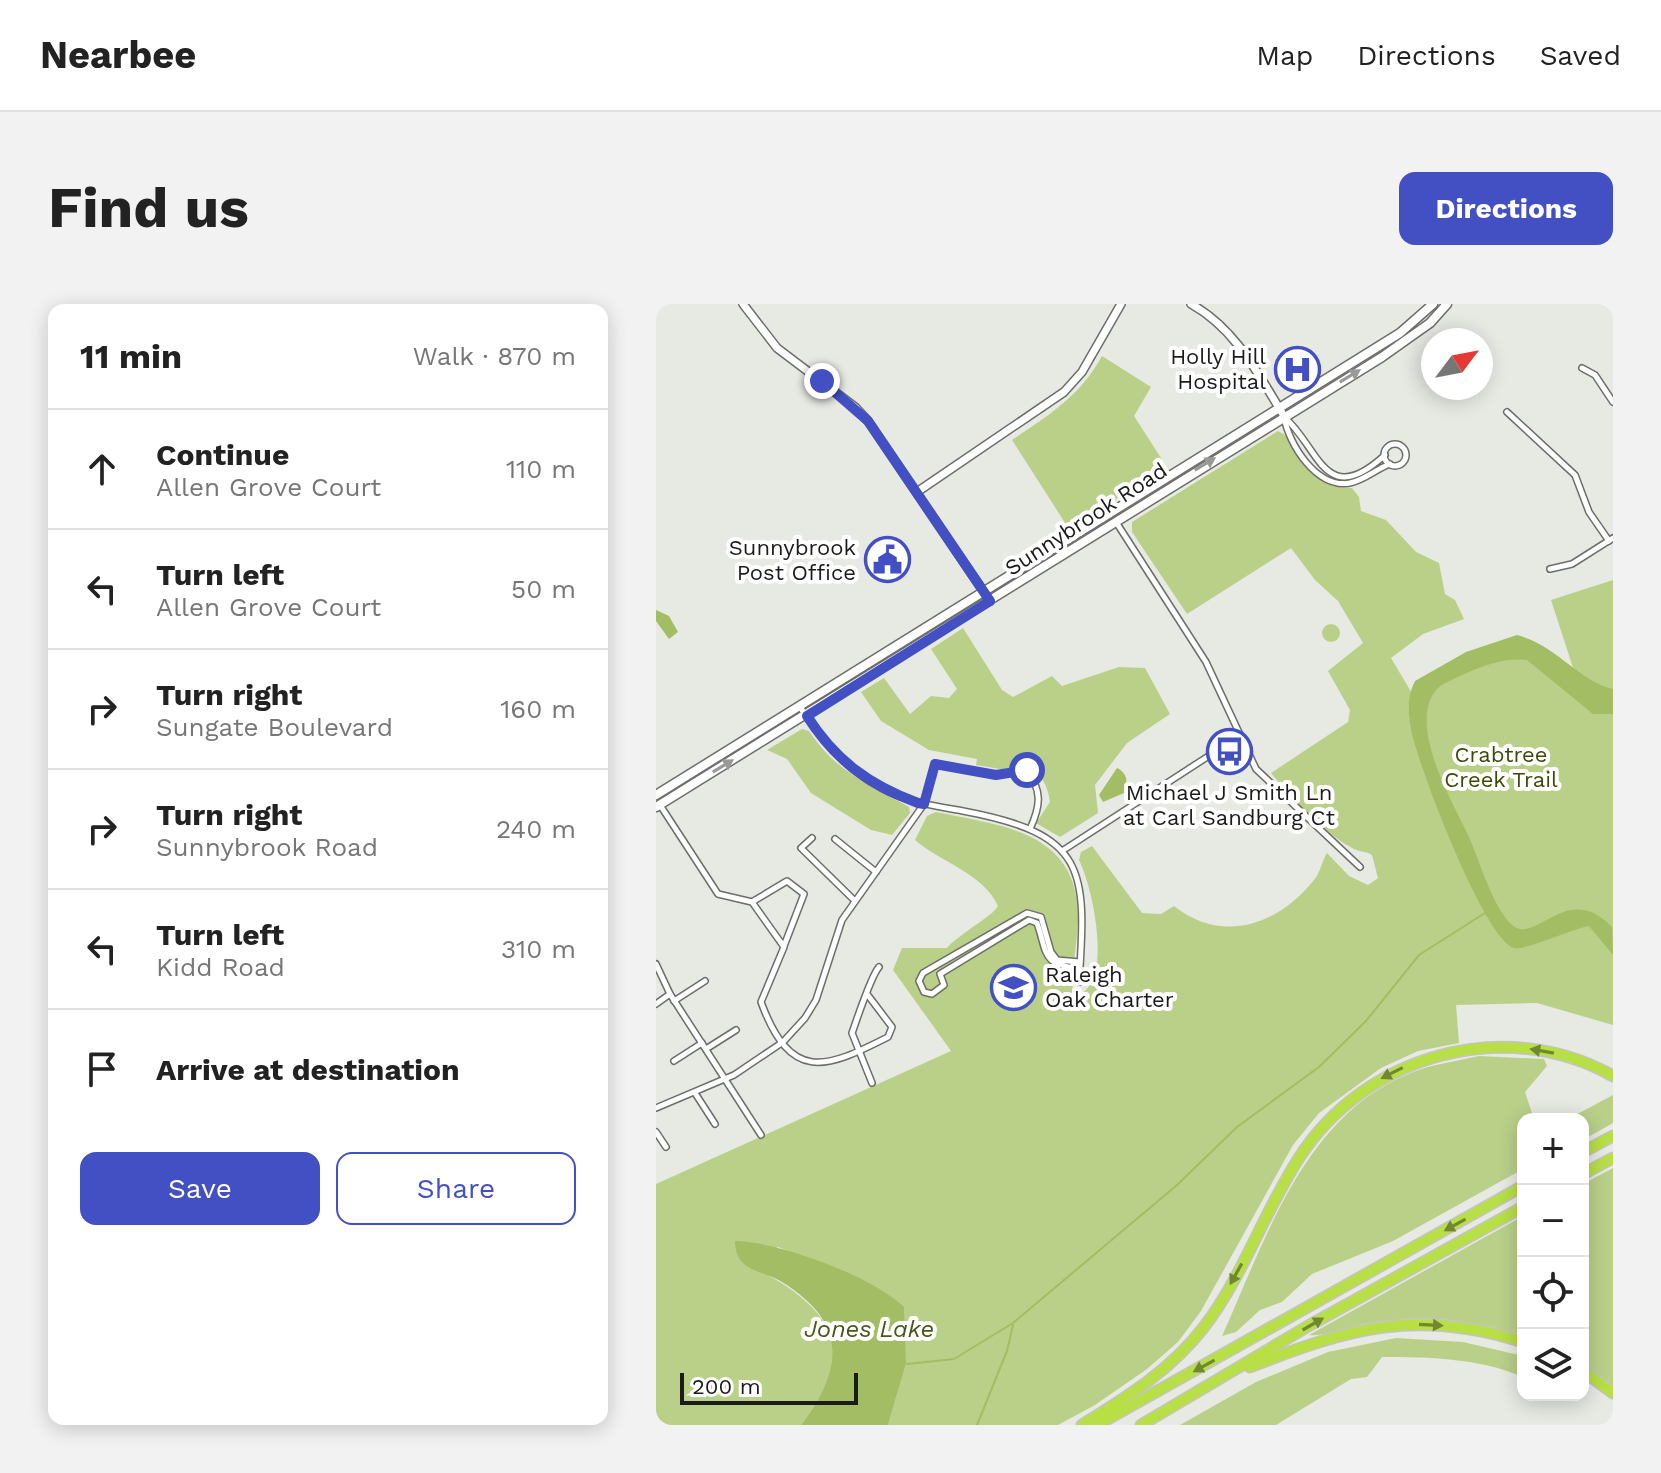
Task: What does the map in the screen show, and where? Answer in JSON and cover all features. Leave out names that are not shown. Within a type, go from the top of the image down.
[{"type":"highway","points":[[1082,1425],[1147,1385],[1205,1326],[1288,1175],[1329,1119],[1351,1098],[1399,1069],[1466,1049],[1499,1047],[1544,1051],[1613,1076]]},
{"type":"highway","points":[[1589,1149],[1613,1136]]},
{"type":"highway","points":[[1589,1171],[1613,1158]]},
{"type":"highway","points":[[1097,1425],[1517,1189]]},
{"type":"highway","points":[[1141,1425],[1310,1325],[1517,1210]]},
{"type":"highway","points":[[1222,1378],[1309,1344],[1376,1326],[1458,1326],[1517,1341]]},
{"type":"highway","points":[[1589,1375],[1613,1393]]},
{"type":"main road","name":"Sunnybrook Road","points":[[656,795],[1400,333],[1433,304]]},
{"type":"main road","name":"Sunnybrook Road","points":[[658,806],[1407,340],[1447,304]]},
{"type":"main road","points":[[1116,521],[1120,512],[1153,484]]},
{"type":"street","points":[[743,304],[777,348],[838,393],[868,421],[990,601]]},
{"type":"street","points":[[917,492],[1064,392],[1082,372],[1121,304]]},
{"type":"street","points":[[1191,304],[1225,328],[1240,345],[1317,463],[1332,473],[1352,475],[1385,455],[1393,444],[1405,450],[1402,463],[1390,464],[1350,483],[1327,480],[1308,464],[1286,428],[1284,416]]},
{"type":"street","points":[[1582,368],[1595,375],[1613,402]]},
{"type":"street","points":[[1507,412],[1575,475],[1589,512],[1611,540],[1572,564],[1550,569]]},
{"type":"street","points":[[1385,455],[1390,464]]},
{"type":"street","points":[[1116,521],[1206,662],[1238,737],[1256,769],[1360,867]]},
{"type":"street","points":[[800,707],[831,750],[857,773],[890,793],[1030,829],[1062,851],[1078,879],[1084,904],[1079,982]]},
{"type":"street","points":[[1062,851],[1238,737]]},
{"type":"street","points":[[656,1108],[726,1080],[783,1042],[811,1010],[836,935],[854,900],[924,804],[935,764],[996,775],[1027,770],[1040,795],[1039,809],[1030,829]]},
{"type":"street","points":[[658,806],[718,894],[752,902],[784,947]]},
{"type":"street","points":[[812,838],[801,848],[854,900]]},
{"type":"street","points":[[835,839],[876,872]]},
{"type":"street","points":[[752,902],[787,881],[804,894],[761,1002],[783,1042],[797,1057],[813,1064],[829,1064],[888,1037],[892,1030],[880,1006],[867,994]]},
{"type":"street","points":[[1027,913],[1041,917],[1051,952],[1057,960],[1080,966],[1061,967],[1049,960],[1037,923],[1029,920],[940,974],[944,985],[932,994],[924,992],[919,981],[923,973],[1027,913]]},
{"type":"street","points":[[656,964],[672,998],[761,1135]]},
{"type":"street","points":[[872,1083],[852,1033],[879,967]]},
{"type":"street","points":[[656,1004],[705,981]]},
{"type":"street","points":[[706,1049],[736,1030]]},
{"type":"street","points":[[674,1061],[702,1043]]},
{"type":"street","points":[[695,1093],[715,1124]]},
{"type":"street","points":[[656,1132],[666,1147]]},
{"type":"green space","points":[[1102,356],[1151,387],[1134,416],[1161,458],[1162,470],[1069,529],[1012,440],[1074,393]]},
{"type":"green space","name":"Crabtree Creek Trail","points":[[1278,431],[1289,439],[1314,475],[1323,482],[1352,488],[1359,497],[1361,511],[1386,520],[1416,552],[1439,563],[1445,594],[1455,600],[1464,619],[1423,634],[1391,658],[1413,695],[1504,641],[1578,683],[1551,600],[1613,580],[1613,1025],[1537,1003],[1456,1005],[1459,1043],[1418,1051],[1381,1068],[1319,1113],[1293,1145],[1201,1311],[1178,1342],[1147,1369],[1095,1405],[1058,1425],[888,1425],[906,1364],[900,1303],[840,1271],[778,1247],[747,1266],[776,1279],[806,1301],[819,1315],[834,1344],[829,1377],[806,1418],[801,1425],[656,1425],[656,1184],[951,1051],[893,970],[902,948],[947,948],[998,906],[972,876],[915,840],[927,816],[936,812],[1011,829],[1051,850],[1066,867],[1075,890],[1078,919],[1073,1000],[1091,984],[1097,964],[1095,917],[1079,860],[1081,852],[1092,846],[1142,913],[1161,914],[1174,906],[1192,918],[1230,927],[1266,918],[1283,909],[1314,880],[1327,853],[1349,876],[1368,885],[1378,878],[1372,855],[1354,849],[1331,834],[1271,773],[1348,722],[1350,710],[1328,671],[1363,643],[1338,601],[1315,580],[1291,548],[1187,614],[1132,532],[1132,522]]},
{"type":"green space","points":[[1331,624],[1340,633],[1331,642],[1322,633]]},
{"type":"green space","points":[[963,628],[1002,690],[1013,697],[1052,676],[1062,686],[1119,667],[1145,668],[1170,714],[1127,743],[1095,785],[1098,813],[1060,837],[1036,823],[1050,802],[1048,791],[1036,771],[1026,764],[1006,770],[976,765],[977,759],[929,750],[881,721],[861,692],[884,678],[910,714],[931,696],[949,698],[957,689],[931,649]]},
{"type":"green space","points":[[802,729],[809,731],[842,767],[909,807],[910,813],[892,835],[871,830],[811,793],[787,759],[767,750]]},
{"type":"green space","points":[[1479,1056],[1544,1059],[1547,1066],[1525,1092],[1532,1113],[1517,1113],[1517,1172],[1393,1241],[1312,1274],[1282,1302],[1260,1310],[1236,1332],[1222,1336],[1273,1221],[1316,1148],[1343,1117],[1375,1091],[1413,1072]]},
{"type":"green space","points":[[1613,1095],[1613,1123],[1589,1137],[1589,1113],[1579,1113]]},
{"type":"green space","points":[[1613,1168],[1613,1389],[1589,1371],[1589,1181]]},
{"type":"green space","points":[[1517,1219],[1517,1336],[1485,1327],[1428,1320],[1369,1323],[1309,1335]]},
{"type":"green space","points":[[1396,1338],[1463,1342],[1517,1355],[1517,1375],[1471,1362],[1382,1357],[1367,1377],[1351,1379],[1276,1425],[1180,1425],[1256,1382],[1328,1352]]},
{"type":"water","points":[[656,610],[669,616],[678,632],[669,639],[656,621]]},
{"type":"water","points":[[1517,635],[1544,647],[1600,685],[1613,689],[1613,714],[1593,714],[1527,660],[1510,660],[1478,668],[1436,690],[1428,705],[1429,743],[1444,785],[1504,916],[1520,929],[1530,928],[1566,911],[1580,910],[1595,914],[1612,927],[1613,955],[1589,926],[1519,948],[1514,948],[1501,937],[1470,884],[1438,811],[1416,748],[1409,710],[1415,681],[1466,652]]},
{"type":"water","points":[[1117,768],[1126,779],[1124,793],[1103,802],[1099,795]]},
{"type":"water","name":"Jones Lake","points":[[735,1241],[775,1247],[824,1263],[871,1284],[904,1307],[906,1364],[888,1425],[801,1425],[815,1404],[831,1366],[832,1348],[828,1330],[804,1298],[782,1282],[743,1263]]},
{"type":"waterway","points":[[907,1364],[954,1359],[1013,1323],[1177,1185],[1237,1127],[1319,1067],[1366,1021],[1419,955],[1485,913]]},
{"type":"waterway","points":[[977,1425],[1007,1351],[1013,1325]]},
{"type":"place","name":"Holly Hill Hospital","points":[[1297,369]]},
{"type":"place","name":"Sunnybrook Post Office","points":[[887,560]]},
{"type":"place","name":"Michael J Smith Ln at Carl Sandburg Ct","points":[[1229,751]]},
{"type":"place","name":"Raleigh Oak Charter","points":[[1014,987]]},
{"type":"route","points":[[822,381],[855,407],[879,435],[990,601],[807,716],[831,750],[857,773],[879,788],[918,803],[924,804],[935,764],[996,775],[1027,770]]}]
